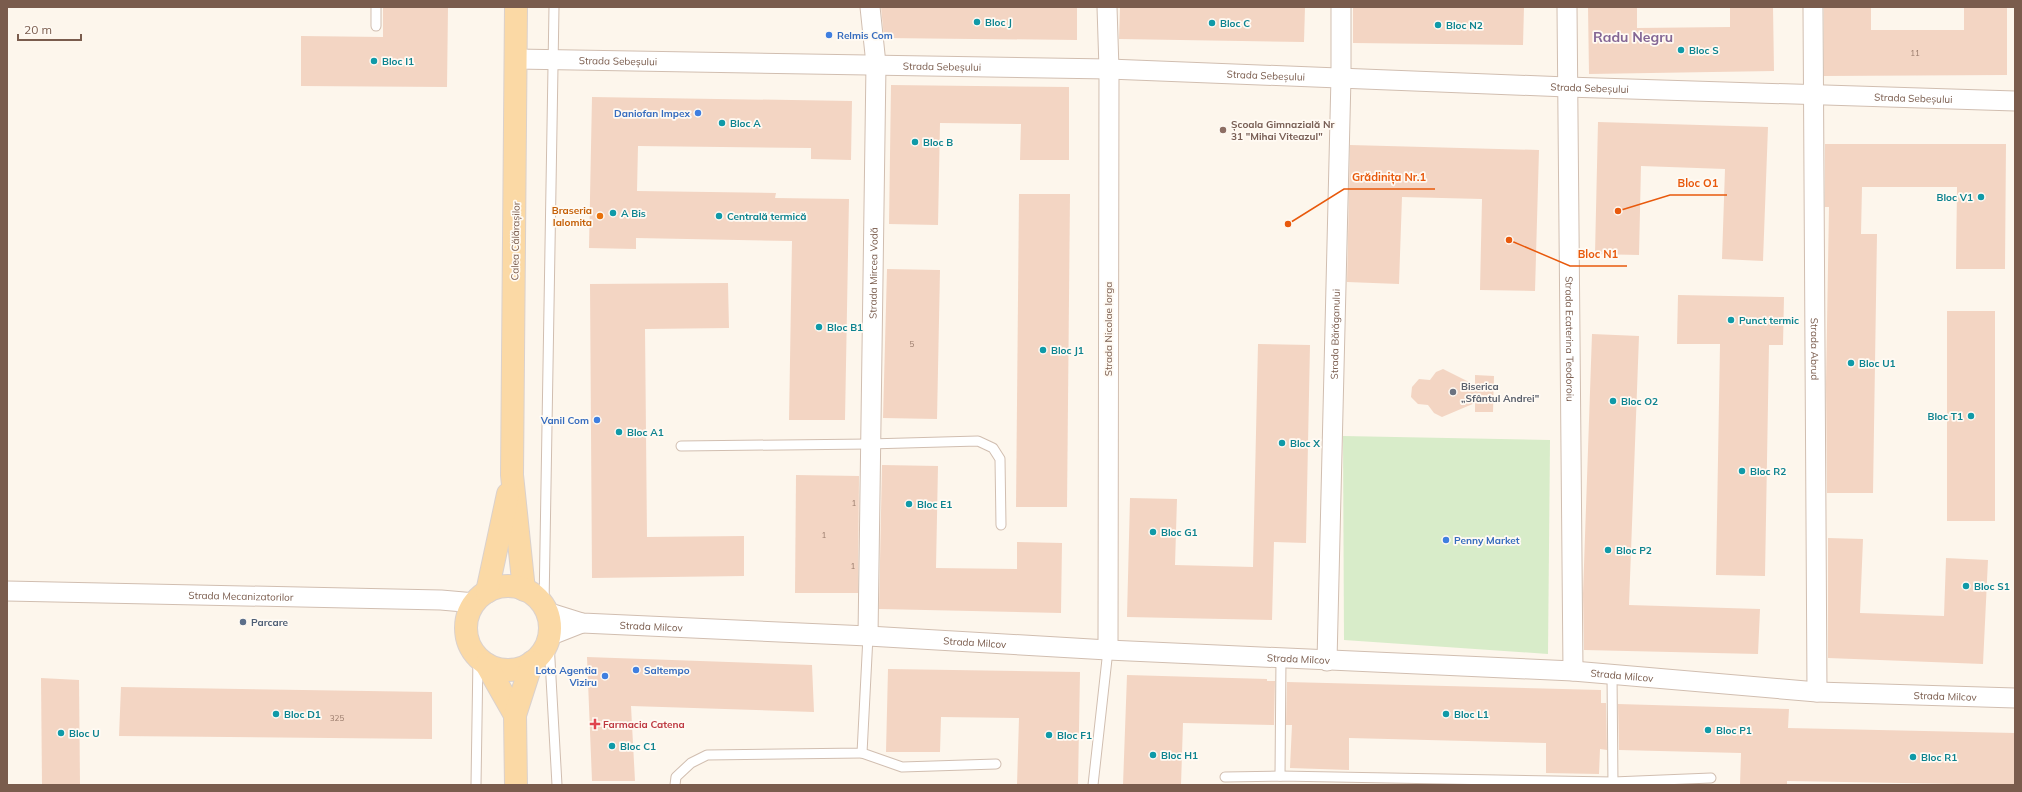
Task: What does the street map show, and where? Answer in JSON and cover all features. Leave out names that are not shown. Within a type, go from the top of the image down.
[{"type":"main road","name":"Calea Călărașilor","points":[[516,7],[512,476],[524,590]]},
{"type":"main road","name":"Calea Călărașilor","points":[[481,597],[512,476]]},
{"type":"main road","points":[[482,660],[498,668],[510,670],[521,668],[539,657],[549,639],[550,624],[545,609],[535,596],[512,586],[499,588],[481,597],[468,619],[467,636],[471,648],[482,660],[514,715]]},
{"type":"main road","points":[[516,785],[514,715],[532,662]]},
{"type":"street","name":"Strada Mircea Vodă","points":[[868,636],[869,444],[876,64],[870,7]]},
{"type":"street","name":"Strada Nicolae Iorga","points":[[1107,7],[1109,69],[1108,650]]},
{"type":"street","name":"Strada Bărăganului","points":[[1327,661],[1341,78],[1341,7]]},
{"type":"street","name":"Strada Ecaterina Teodoroiu","points":[[1567,7],[1573,671]]},
{"type":"street","name":"Strada Abrud","points":[[1813,7],[1816,692]]},
{"type":"street","name":"Strada Sebeșului","points":[[516,59],[1109,69],[1814,96],[2015,101]]},
{"type":"street","name":"Strada Mecanizatorilor","points":[[7,591],[441,600],[481,597]]},
{"type":"street","name":"Strada Milcov","points":[[545,609],[582,623],[868,636],[1327,661],[1573,671],[1816,692],[2015,698]]},
{"type":"street","name":"Strada Milcov","points":[[549,639],[582,623]]},
{"type":"lane","points":[[376,7],[376,26]]},
{"type":"lane","points":[[545,609],[554,7]]},
{"type":"lane","points":[[681,446],[978,441],[993,448],[1000,459],[1001,525]]},
{"type":"lane","points":[[862,753],[868,636]]},
{"type":"lane","points":[[549,639],[556,785]]},
{"type":"lane","points":[[1093,785],[1108,650]]},
{"type":"lane","points":[[1280,776],[1282,658]]},
{"type":"lane","points":[[476,785],[482,660]]},
{"type":"lane","points":[[1612,674],[1613,784]]},
{"type":"lane","points":[[675,785],[676,776],[691,763],[707,755],[862,753],[902,767],[996,764]]},
{"type":"lane","points":[[1225,777],[1280,776],[1613,784],[1711,778]]},
{"type":"green space","name":"Penny Market","points":[[1343,436],[1550,440],[1548,654],[1344,640]]},
{"type":"building","name":"Bloc I1","points":[[383,7],[448,7],[447,87],[301,86],[301,36],[383,37]]},
{"type":"building","name":"Bloc J","points":[[881,7],[1077,7],[1077,40],[884,38]]},
{"type":"building","name":"Bloc C","points":[[1120,7],[1305,7],[1304,42],[1119,39]]},
{"type":"building","name":"Bloc N2","points":[[1353,7],[1524,7],[1523,45],[1353,43]]},
{"type":"building","name":"Bloc S","points":[[1588,7],[1637,7],[1637,28],[1730,27],[1730,7],[1773,7],[1774,71],[1589,74]]},
{"type":"building","points":[[1824,7],[1871,7],[1871,30],[1964,30],[1964,7],[2007,7],[2007,75],[1824,76]]},
{"type":"building","name":"Bloc B","points":[[891,85],[1069,87],[1069,160],[1020,160],[1021,124],[940,123],[938,225],[889,224]]},
{"type":"building","points":[[592,97],[852,101],[851,160],[811,159],[811,148],[638,146],[637,191],[776,193],[775,198],[849,199],[845,420],[789,420],[792,241],[636,238],[636,249],[589,248]]},
{"type":"building","points":[[1598,122],[1768,127],[1763,261],[1722,259],[1725,169],[1641,166],[1639,255],[1595,254]]},
{"type":"building","points":[[1825,144],[2006,144],[2005,269],[1956,269],[1957,187],[1862,187],[1861,234],[1877,234],[1873,493],[1827,493],[1826,384],[1829,207],[1825,207]]},
{"type":"building","points":[[1350,145],[1539,150],[1535,291],[1480,290],[1482,199],[1402,197],[1399,284],[1347,282]]},
{"type":"building","name":"Bloc J1","points":[[1019,194],[1070,194],[1067,507],[1016,507]]},
{"type":"building","points":[[887,269],[940,270],[937,419],[883,418]]},
{"type":"building","name":"Bloc A1","points":[[728,283],[729,328],[645,329],[647,537],[744,536],[744,576],[592,578],[590,284]]},
{"type":"building","name":"Bloc R2","points":[[1678,295],[1784,297],[1783,345],[1769,345],[1765,576],[1716,575],[1720,344],[1677,344]]},
{"type":"building","name":"Bloc T1","points":[[1947,311],[1995,311],[1995,521],[1947,521]]},
{"type":"building","name":"Bloc P2","points":[[1592,334],[1639,336],[1629,605],[1760,609],[1758,654],[1584,650],[1583,594]]},
{"type":"building","points":[[1258,344],[1310,345],[1306,543],[1274,542],[1272,620],[1127,617],[1130,498],[1177,499],[1175,565],[1253,567]]},
{"type":"building","name":"Biserica „Sfântul Andrei\"","points":[[1443,369],[1475,385],[1475,375],[1494,376],[1493,412],[1475,412],[1475,403],[1442,417],[1434,413],[1428,405],[1418,404],[1411,397],[1412,387],[1419,379],[1430,380],[1436,372]]},
{"type":"building","name":"Bloc E1","points":[[882,465],[938,466],[936,568],[1017,569],[1017,542],[1062,543],[1061,613],[879,609]]},
{"type":"building","points":[[796,475],[859,476],[858,593],[795,593]]},
{"type":"building","name":"Bloc S1","points":[[1828,538],[1863,539],[1860,613],[1944,616],[1946,558],[1988,560],[1983,664],[1828,658]]},
{"type":"building","name":"Bloc C1","points":[[587,657],[812,665],[814,712],[631,706],[635,781],[592,781]]},
{"type":"building","name":"Bloc F1","points":[[888,669],[1080,672],[1078,785],[1017,785],[1019,718],[941,717],[940,752],[886,752]]},
{"type":"building","name":"Bloc H1","points":[[1127,675],[1267,679],[1267,681],[1275,681],[1274,725],[1183,723],[1181,785],[1123,785]]},
{"type":"building","name":"Bloc U","points":[[41,678],[79,680],[80,785],[42,785]]},
{"type":"building","name":"Bloc L1","points":[[1287,682],[1601,690],[1601,703],[1606,703],[1607,750],[1600,749],[1599,774],[1546,773],[1546,743],[1349,738],[1349,770],[1290,768],[1292,725],[1286,725]]},
{"type":"building","name":"Bloc D1","points":[[121,687],[432,692],[432,739],[119,736]]},
{"type":"building","points":[[1618,704],[1789,709],[1788,728],[2015,733],[2015,785],[1787,781],[1787,785],[1740,785],[1741,753],[1619,750]]},
{"type":"place","name":"Bloc J","points":[[977,22]]},
{"type":"place","name":"Bloc C","points":[[1212,23]]},
{"type":"place","name":"Bloc N2","points":[[1438,25]]},
{"type":"place","name":"Relmis Com","points":[[829,35]]},
{"type":"place","name":"Bloc S","points":[[1681,50]]},
{"type":"place","name":"Bloc I1","points":[[374,61]]},
{"type":"place","name":"Daniofan Impex","points":[[698,113]]},
{"type":"place","name":"Bloc A","points":[[722,123]]},
{"type":"place","name":"Școala Gimnazială Nr 31 \"Mihai Viteazul\"","points":[[1223,130]]},
{"type":"place","name":"Bloc B","points":[[915,142]]},
{"type":"place","name":"Bloc V1","points":[[1981,197]]},
{"type":"place","name":"Bloc O1","points":[[1618,211]]},
{"type":"place","name":"A Bis","points":[[613,213]]},
{"type":"place","name":"Braseria Ialomita","points":[[600,216]]},
{"type":"place","name":"Centrală termică","points":[[719,216]]},
{"type":"place","name":"Grădinița Nr.1","points":[[1288,224]]},
{"type":"place","name":"Bloc N1","points":[[1509,240]]},
{"type":"place","name":"Punct termic","points":[[1731,320]]},
{"type":"place","name":"Bloc B1","points":[[819,327]]},
{"type":"place","name":"Bloc J1","points":[[1043,350]]},
{"type":"place","name":"Bloc U1","points":[[1851,363]]},
{"type":"place","name":"Biserica „Sfântul Andrei\"","points":[[1453,392]]},
{"type":"place","name":"Bloc O2","points":[[1613,401]]},
{"type":"place","name":"Bloc T1","points":[[1971,416]]},
{"type":"place","name":"Vanil Com","points":[[597,420]]},
{"type":"place","name":"Bloc A1","points":[[619,432]]},
{"type":"place","name":"Bloc X","points":[[1282,443]]},
{"type":"place","name":"Bloc R2","points":[[1742,471]]},
{"type":"place","name":"Bloc E1","points":[[909,504]]},
{"type":"place","name":"Bloc G1","points":[[1153,532]]},
{"type":"place","name":"Penny Market","points":[[1446,540]]},
{"type":"place","name":"Bloc P2","points":[[1608,550]]},
{"type":"place","name":"Bloc S1","points":[[1966,586]]},
{"type":"place","name":"Parcare","points":[[243,622]]},
{"type":"place","name":"Saltempo","points":[[636,670]]},
{"type":"place","name":"Loto Agentia Viziru","points":[[605,676]]},
{"type":"place","name":"Bloc D1","points":[[276,714]]},
{"type":"place","name":"Bloc L1","points":[[1446,714]]},
{"type":"place","name":"Farmacia Catena","points":[[595,724]]},
{"type":"place","name":"Bloc P1","points":[[1708,730]]},
{"type":"place","name":"Bloc U","points":[[61,733]]},
{"type":"place","name":"Bloc F1","points":[[1049,735]]},
{"type":"place","name":"Bloc C1","points":[[612,746]]},
{"type":"place","name":"Bloc H1","points":[[1153,755]]},
{"type":"place","name":"Bloc R1","points":[[1913,757]]},
{"type":"district","name":"Radu Negru","points":[[1633,37]]}]
